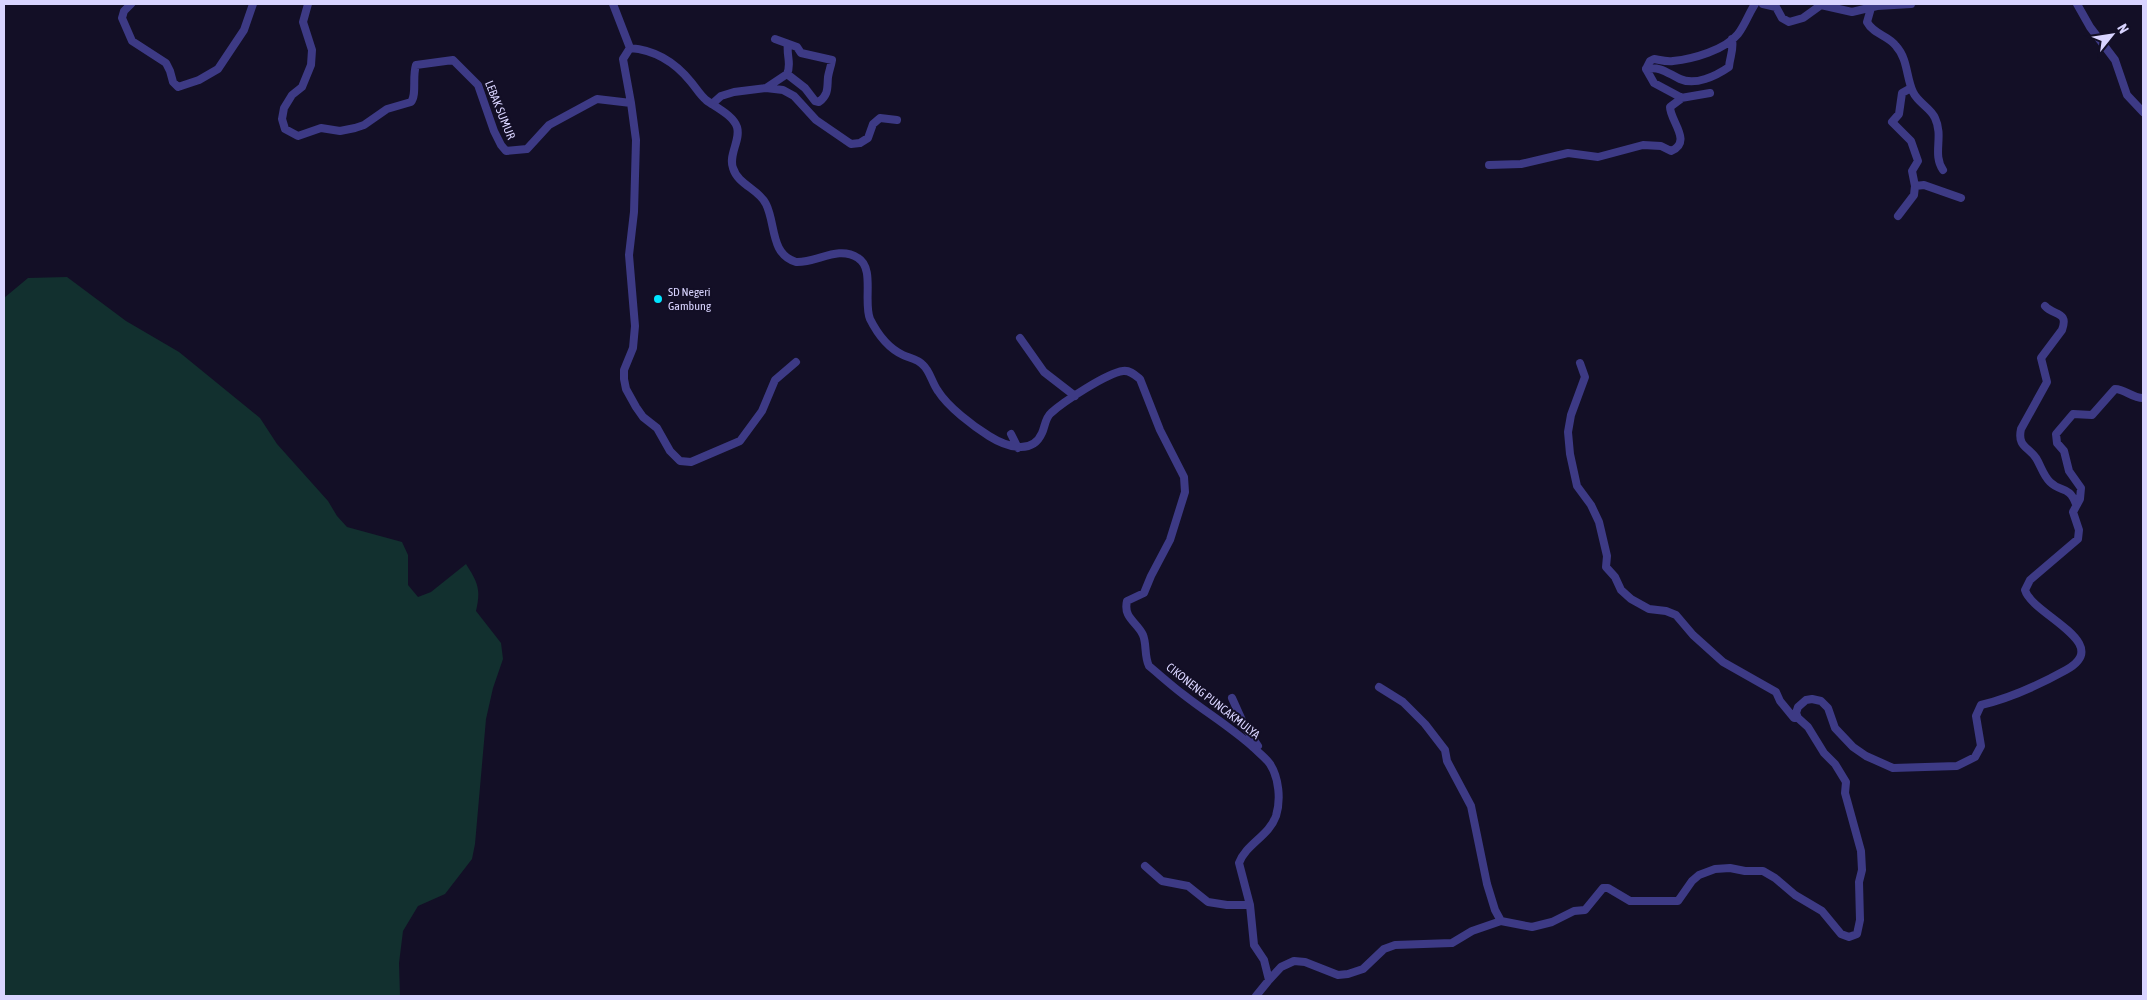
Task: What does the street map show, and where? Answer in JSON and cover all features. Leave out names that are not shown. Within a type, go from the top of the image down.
[{"type":"street","points":[[131,4],[124,11],[122,18],[132,41],[166,63],[175,85],[182,87],[213,74],[218,69],[244,30],[252,4]]},
{"type":"street","name":"LEBAK SUMUR","points":[[308,4],[303,22],[312,50],[311,65],[302,87],[292,95],[284,108],[282,117],[283,127],[294,135],[302,136],[321,128],[340,131],[364,125],[387,109],[411,102],[414,96],[413,80],[416,65],[449,60],[454,60],[478,85],[494,131],[500,145],[506,151],[530,147],[549,125],[597,99],[629,103]]},
{"type":"street","points":[[613,4],[630,48]]},
{"type":"street","points":[[1646,69],[1650,61],[1654,59],[1672,61],[1685,58],[1710,51],[1732,39],[1749,18],[1755,4]]},
{"type":"street","points":[[1763,4],[1776,8],[1782,18],[1789,22],[1803,18],[1821,5],[1852,12],[1911,4]]},
{"type":"street","points":[[2077,4],[2090,27],[2115,60],[2127,95],[2143,112]]},
{"type":"street","points":[[1871,8],[1868,22],[1871,30],[1890,39],[1898,47],[1907,67],[1914,95],[1934,116],[1940,129],[1938,163],[1943,170]]},
{"type":"street","points":[[775,39],[797,47],[801,53],[832,60],[828,78],[828,92],[819,102],[815,102],[805,88],[787,74]]},
{"type":"street","points":[[1646,69],[1656,67],[1666,70],[1682,80],[1695,82],[1722,72],[1729,67],[1730,56],[1734,49],[1732,39]]},
{"type":"street","points":[[712,104],[720,96],[734,92],[755,91],[766,88],[787,74],[790,68],[786,53],[788,44]]},
{"type":"street","points":[[630,48],[623,59],[636,140],[634,212],[629,255],[635,326],[632,348],[624,370],[626,389],[643,416],[657,428],[674,456],[684,462],[691,462],[740,440],[762,411],[775,380],[796,362]]},
{"type":"street","points":[[630,48],[649,51],[663,57],[676,66],[704,98],[736,124],[738,134],[732,168],[743,183],[764,201],[770,212],[777,246],[781,252],[796,262],[840,253],[851,254],[863,261],[867,270],[868,312],[882,338],[900,353],[924,365],[940,394],[975,427],[993,439],[1018,448]]},
{"type":"street","points":[[1646,69],[1654,83],[1660,88],[1682,98]]},
{"type":"street","points":[[766,88],[783,90],[794,96],[816,120],[851,144],[860,143],[868,138],[873,124],[880,118],[886,117],[897,120]]},
{"type":"street","points":[[1898,216],[1914,195],[1915,186],[1912,171],[1917,164],[1916,152],[1911,141],[1892,122],[1898,114],[1902,93],[1911,88]]},
{"type":"street","points":[[1489,165],[1514,165],[1568,153],[1598,157],[1643,145],[1661,146],[1671,151],[1680,144],[1681,134],[1670,112],[1670,107],[1682,98],[1710,94]]},
{"type":"street","points":[[1915,186],[1924,185],[1961,198]]},
{"type":"street","points":[[2045,306],[2061,315],[2064,325],[2041,358],[2047,382],[2021,429],[2020,437],[2024,447],[2036,458],[2048,479],[2056,486],[2070,492],[2076,504]]},
{"type":"street","points":[[1020,338],[1044,372],[1075,396]]},
{"type":"street","points":[[1580,363],[1585,377],[1571,415],[1568,432],[1570,454],[1576,486],[1591,505],[1598,522],[1607,556],[1606,567],[1615,577],[1621,590],[1631,599],[1649,608],[1676,615],[1693,635],[1723,662],[1776,692],[1788,711],[1794,718],[1798,718]]},
{"type":"street","name":"CIKONENG PUNCAKMULYA","points":[[1018,448],[1036,441],[1041,435],[1049,415],[1098,382],[1124,371],[1133,373],[1140,379],[1160,430],[1184,476],[1185,492],[1170,540],[1142,595],[1127,601],[1126,614],[1144,638],[1146,659],[1149,666],[1184,695],[1239,734],[1270,764],[1277,782],[1278,795],[1275,819],[1243,854],[1239,863],[1250,905],[1254,945],[1264,960],[1269,980]]},
{"type":"street","points":[[1256,996],[1281,967],[1294,961],[1306,962],[1338,975],[1354,973],[1369,964],[1384,949],[1395,945],[1452,943],[1472,931],[1501,921],[1532,927],[1552,922],[1574,911],[1585,910],[1602,888],[1608,888],[1630,901],[1678,901],[1692,881],[1699,875],[1724,867],[1764,871],[1770,874],[1788,890],[1822,911],[1841,934],[1852,937],[1858,934],[1860,920],[1859,882],[1862,870],[1861,851],[1845,793],[1846,782],[1808,728],[1798,718],[1796,712],[1802,702],[1812,698],[1821,701],[1828,708],[1835,728],[1842,737],[1866,756],[1891,767],[1957,766],[1975,757],[1981,746],[1976,716],[1981,705],[2034,687],[2080,660],[2081,648],[2078,642],[2063,625],[2034,603],[2025,590],[2030,580],[2078,540],[2079,530],[2073,517],[2076,504],[2080,499],[2081,488],[2068,471],[2064,451],[2057,443],[2056,434],[2073,414],[2092,415],[2115,389],[2122,390],[2134,397],[2143,398]]},
{"type":"street","points":[[1011,434],[1018,448]]},
{"type":"street","points":[[1379,688],[1402,702],[1425,724],[1445,750],[1447,761],[1470,806],[1487,884],[1495,910],[1501,921]]},
{"type":"street","points":[[1232,698],[1251,738],[1268,757],[1270,764]]},
{"type":"street","points":[[1145,866],[1162,881],[1188,886],[1208,902],[1227,905],[1250,905]]},
{"type":"green space","points":[[67,277],[126,321],[179,352],[260,418],[277,444],[328,501],[337,516],[347,527],[402,542],[408,555],[408,585],[418,597],[431,592],[466,564],[476,581],[478,597],[476,611],[501,643],[503,659],[493,688],[486,719],[475,844],[472,859],[445,894],[418,906],[403,931],[399,963],[400,996],[4,996],[4,298],[28,278]]},
{"type":"place","name":"SD Negeri Gambung","points":[[658,299]]}]
